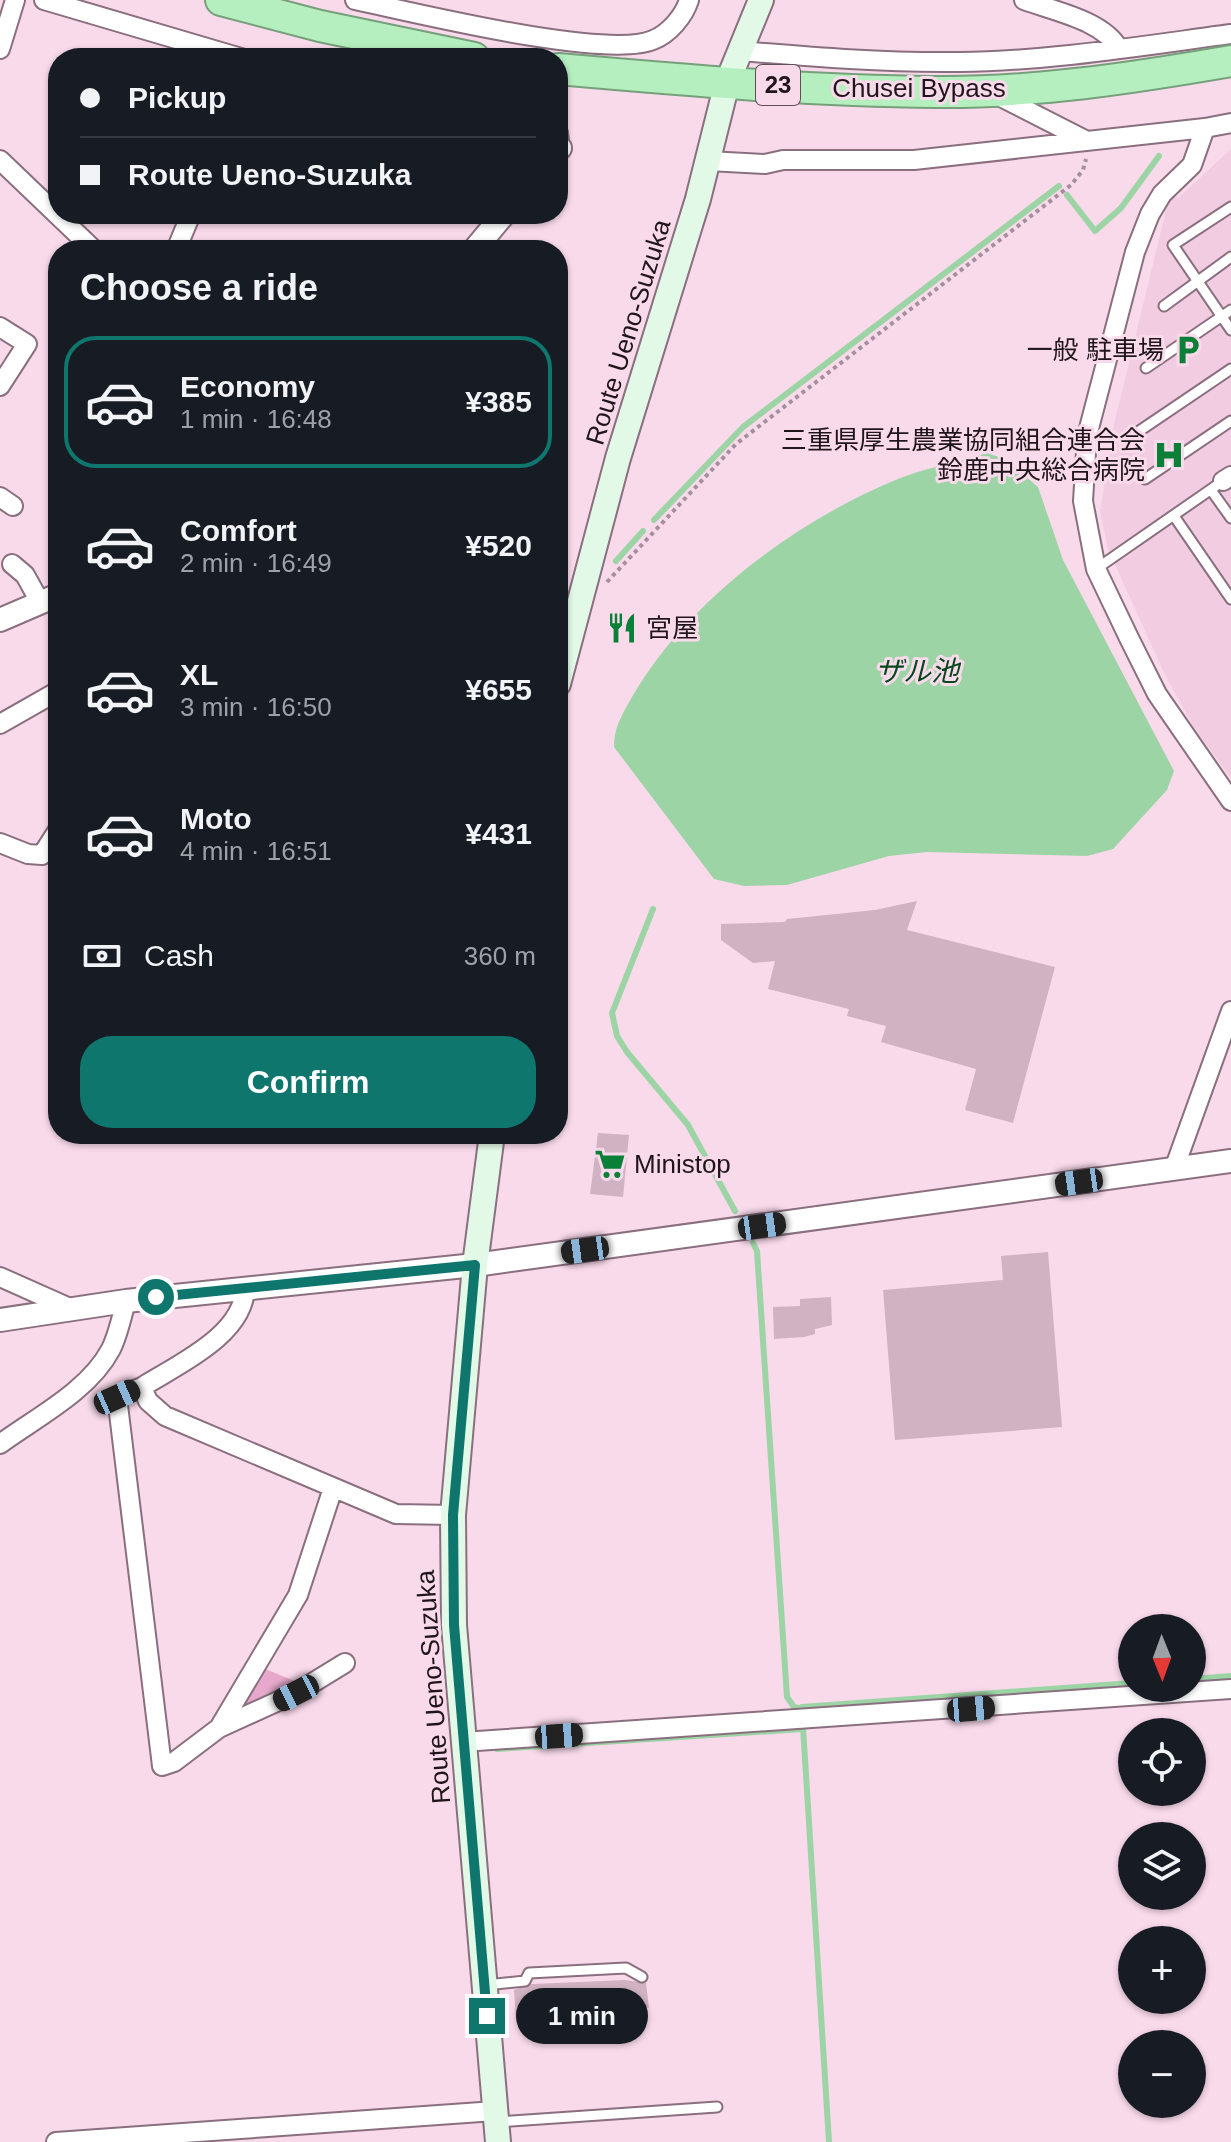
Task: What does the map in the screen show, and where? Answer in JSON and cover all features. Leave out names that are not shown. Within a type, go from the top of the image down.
[{"type":"highway","points":[[221,0],[424,48]]},
{"type":"highway","name":"Chusei Bypass","points":[[568,72],[936,92],[1139,77],[1231,61]]},
{"type":"main road","name":"Route Ueno-Suzuka","points":[[568,641],[618,458],[708,161],[727,83],[761,0]]},
{"type":"main road","name":"Route Ueno-Suzuka","points":[[491,1144],[475,1265],[453,1515],[454,1625],[496,2125]]},
{"type":"street","points":[[0,49],[15,0]]},
{"type":"street","points":[[44,0],[207,48]]},
{"type":"street","points":[[355,0],[481,26],[632,46],[655,40],[672,27],[689,0]]},
{"type":"street","points":[[1024,0],[1094,27],[1112,37],[1119,49]]},
{"type":"street","points":[[740,51],[851,60],[960,62],[1119,49],[1231,34]]},
{"type":"street","points":[[988,90],[1085,140]]},
{"type":"street","points":[[708,161],[765,164],[783,160],[914,160],[1231,123]]},
{"type":"street","points":[[1205,128],[1192,165],[1162,194],[1141,232],[1087,436],[1083,501],[1096,569],[1157,694],[1231,801]]},
{"type":"street","points":[[0,160],[48,206]]},
{"type":"street","points":[[67,224],[84,240]]},
{"type":"street","points":[[482,240],[496,224]]},
{"type":"street","points":[[0,327],[27,344],[0,386]]},
{"type":"street","points":[[12,564],[48,598]]},
{"type":"street","points":[[0,620],[48,599]]},
{"type":"street","points":[[0,724],[48,697]]},
{"type":"street","points":[[0,843],[28,854],[42,855],[48,846]]},
{"type":"street","points":[[1174,1169],[1231,1011]]},
{"type":"street","points":[[0,1320],[245,1287],[475,1265],[1231,1161]]},
{"type":"street","points":[[0,1277],[72,1309]]},
{"type":"street","points":[[245,1287],[245,1300],[239,1314],[203,1349],[142,1387],[117,1397],[162,1766],[174,1762],[219,1728],[296,1693],[345,1663]]},
{"type":"street","points":[[0,1443],[77,1388],[102,1363],[112,1348],[126,1301]]},
{"type":"street","points":[[142,1387],[148,1401],[165,1416],[396,1514],[453,1515]]},
{"type":"street","points":[[219,1728],[298,1595],[333,1488]]},
{"type":"street","points":[[463,1742],[1231,1689]]},
{"type":"street","points":[[56,2142],[496,2125]]},
{"type":"lane","points":[[1231,207],[1173,245],[1196,279],[1227,313],[1231,330]]},
{"type":"lane","points":[[1164,306],[1196,279],[1231,257]]},
{"type":"lane","points":[[1146,368],[1227,313]]},
{"type":"lane","points":[[1126,440],[1231,369]]},
{"type":"lane","points":[[1145,479],[1231,421]]},
{"type":"lane","points":[[1096,569],[1222,482],[1231,518]]},
{"type":"lane","points":[[1174,516],[1231,599]]},
{"type":"lane","points":[[484,1985],[525,1981],[529,1973],[626,1968],[642,1977]]},
{"type":"lane","points":[[496,2125],[717,2107]]},
{"type":"path","points":[[575,616],[736,444],[1071,185],[1083,170],[1087,154],[1085,140]]},
{"type":"shaded area","name":"三重県厚生農業協同組合連合会 鈴鹿中央総合病院","points":[[1231,149],[1231,778],[1196,731],[1165,675],[1108,549],[1100,512],[1113,429],[1168,202],[1172,197],[1178,198]]},
{"type":"shaded area","points":[[263,1668],[299,1683],[252,1709],[242,1704]]},
{"type":"water","name":"ザル池","points":[[987,453],[1005,459],[1038,487],[1063,560],[1174,771],[1167,790],[1113,849],[1087,856],[927,852],[889,856],[787,885],[744,886],[714,879],[614,747],[617,727],[632,697],[682,629],[712,598],[781,543],[855,498],[893,481]]},
{"type":"building","points":[[917,901],[907,930],[1055,967],[1013,1123],[965,1110],[976,1069],[881,1042],[886,1026],[847,1016],[849,1009],[768,989],[775,961],[753,963],[721,940],[721,924],[785,922],[787,919],[875,910]]},
{"type":"building","name":"Ministop","points":[[598,1133],[629,1135],[623,1197],[590,1194]]},
{"type":"building","points":[[1048,1252],[1062,1427],[895,1440],[883,1290],[1003,1280],[1001,1256]]},
{"type":"building","points":[[831,1297],[832,1325],[815,1329],[815,1334],[804,1337],[774,1339],[773,1307],[800,1306],[800,1299]]},
{"type":"building","points":[[625,1980],[646,1983],[649,2008],[574,2014],[573,2001],[536,2004],[537,2018],[516,2019],[514,1990],[532,1984]]},
{"type":"waterway","points":[[1067,195],[1095,231],[1121,208],[1159,156]]},
{"type":"waterway","points":[[654,520],[743,427],[1059,186]]},
{"type":"waterway","points":[[616,561],[643,531]]},
{"type":"waterway","points":[[653,909],[612,1013],[617,1036],[688,1125],[735,1211]]},
{"type":"waterway","points":[[753,1243],[757,1251],[787,1697],[794,1707],[802,1709]]},
{"type":"waterway","points":[[1206,1678],[1231,1676]]},
{"type":"waterway","points":[[802,1707],[1118,1684]]},
{"type":"waterway","points":[[803,1727],[829,2142]]},
{"type":"waterway","points":[[497,1749],[803,1729]]},
{"type":"place","name":"一般 駐車場","points":[[1188,350]]},
{"type":"place","name":"三重県厚生農業協同組合連合会 鈴鹿中央総合病院","points":[[1169,455]]},
{"type":"place","name":"宮屋","points":[[622,628]]},
{"type":"place","name":"Ministop","points":[[610,1164]]},
{"type":"route","points":[[156,1297],[475,1265],[453,1515],[454,1625],[487,2016]]}]
